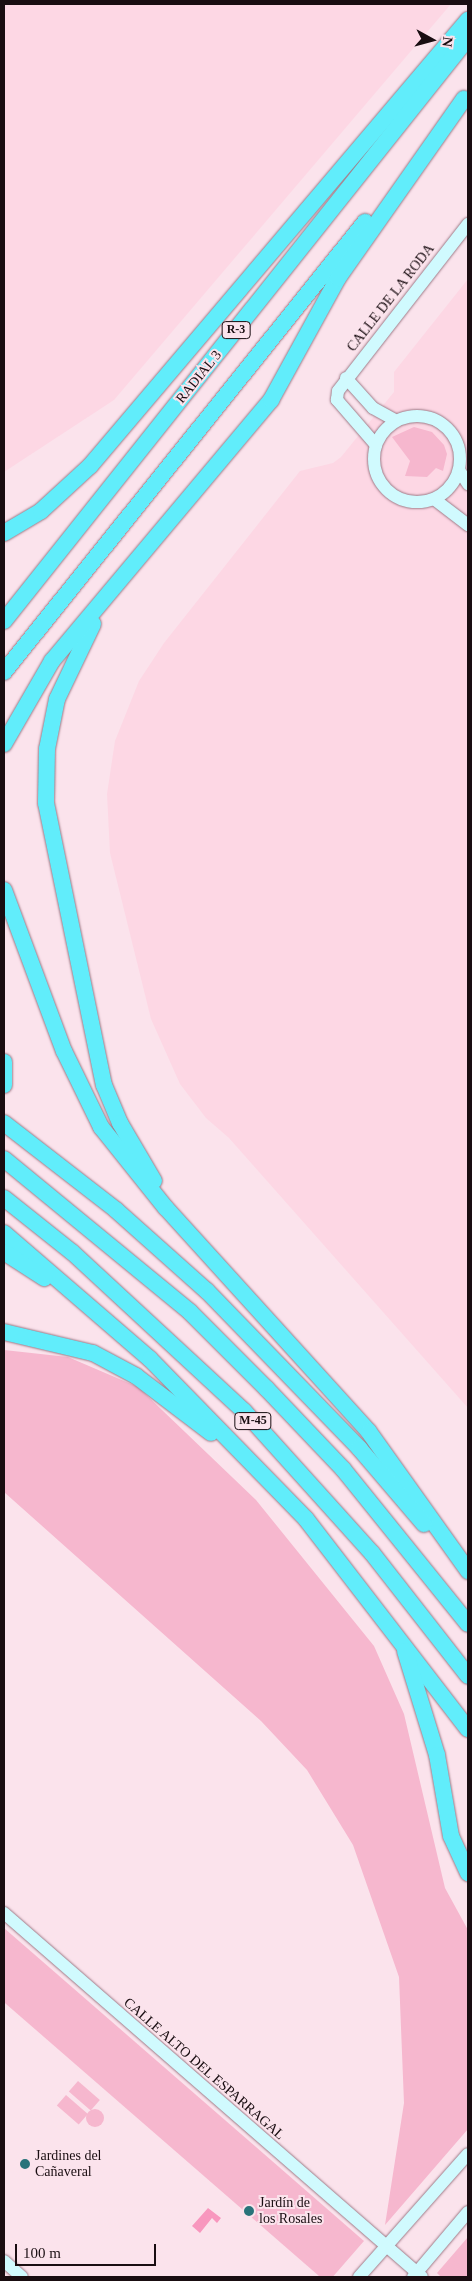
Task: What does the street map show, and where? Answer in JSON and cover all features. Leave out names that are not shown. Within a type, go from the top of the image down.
[{"type":"highway","points":[[4,534],[41,512],[90,466],[468,20]]},
{"type":"highway","name":"RADIAL 3","points":[[4,621],[468,38]]},
{"type":"highway","points":[[4,744],[52,661],[270,400],[338,278],[466,96]]},
{"type":"highway","name":"R-3","points":[[4,672],[466,96]]},
{"type":"highway","points":[[111,591],[67,672],[49,734],[46,803],[61,890],[104,1085],[120,1124],[152,1179],[255,1304]]},
{"type":"highway","points":[[4,890],[64,1051],[102,1126],[138,1176],[369,1432],[468,1571]]},
{"type":"highway","points":[[4,1062],[4,1085]]},
{"type":"highway","points":[[10,1127],[207,1291],[359,1448],[468,1576]]},
{"type":"highway","name":"M-45","points":[[4,1159],[190,1312],[267,1389],[349,1476],[468,1624]]},
{"type":"highway","name":"M-45","points":[[4,1198],[143,1315],[244,1411],[372,1553],[468,1676]]},
{"type":"highway","points":[[4,1234],[150,1359],[306,1519],[400,1635],[468,1729]]},
{"type":"highway","points":[[4,1252],[50,1282],[150,1359]]},
{"type":"highway","points":[[4,1332],[93,1353],[136,1376],[185,1410],[306,1519]]},
{"type":"highway","points":[[400,1635],[424,1703],[451,1836],[468,1873]]},
{"type":"main road","name":"CALLE DE LA RODA","points":[[376,444],[337,400],[338,391],[346,378],[468,224]]},
{"type":"main road","points":[[346,378],[373,408],[396,422]]},
{"type":"main road","points":[[420,416],[444,425],[458,445],[459,470],[450,488],[434,499],[410,502],[388,491],[376,470],[376,444],[396,422],[420,416]]},
{"type":"main road","points":[[459,470],[468,484]]},
{"type":"main road","points":[[434,499],[468,525]]},
{"type":"main road","name":"CALLE ALTO DEL ESPARRAGAL","points":[[4,1913],[386,2246],[417,2276]]},
{"type":"main road","points":[[359,2277],[468,2154]]},
{"type":"main road","points":[[417,2276],[468,2212]]},
{"type":"main road","points":[[4,2262],[22,2277]]},
{"type":"shaded area","points":[[4,4],[451,4],[114,400],[4,472]]},
{"type":"shaded area","points":[[468,279],[468,1408],[229,1138],[206,1118],[180,1084],[151,1019],[110,853],[107,794],[115,741],[139,681],[164,643],[300,471],[333,463],[341,457],[394,392],[394,372]]},
{"type":"shaded area","points":[[414,427],[432,432],[444,445],[447,454],[443,471],[436,468],[427,477],[405,476],[410,461],[392,437]]},
{"type":"shaded area","points":[[4,1350],[68,1357],[138,1387],[256,1500],[374,1646],[404,1714],[445,1888],[468,1930],[468,2129],[385,2225],[404,2103],[399,1977],[353,1845],[307,1770],[261,1721],[4,1492]]},
{"type":"shaded area","points":[[4,1928],[364,2241],[333,2277],[320,2277],[4,2002]]},
{"type":"shaded area","points":[[78,2081],[100,2100],[91,2111],[69,2092]]},
{"type":"shaded area","points":[[66,2095],[88,2114],[79,2125],[57,2106]]},
{"type":"shaded area","points":[[95,2109],[101,2112],[104,2118],[101,2124],[95,2127],[89,2124],[86,2118],[89,2112]]},
{"type":"shaded area","points":[[208,2208],[221,2218],[217,2223],[212,2218],[200,2233],[192,2226]]},
{"type":"shaded area","points":[[468,2237],[468,2277],[441,2277],[437,2273]]},
{"type":"place","name":"Jardines del Cañaveral","points":[[25,2164]]},
{"type":"place","name":"Jardín de los Rosales","points":[[249,2211]]}]
